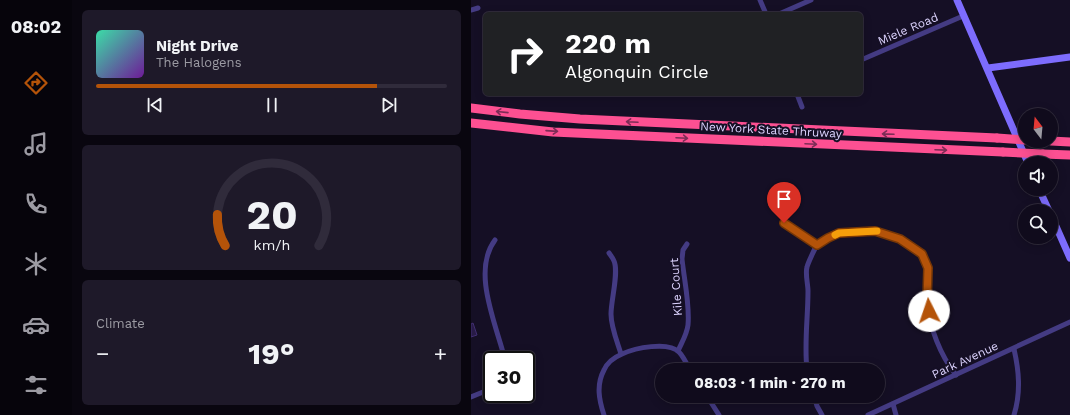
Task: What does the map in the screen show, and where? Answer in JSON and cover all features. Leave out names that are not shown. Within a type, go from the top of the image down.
[{"type":"highway","name":"New York State Thruway","points":[[471,108],[520,114],[616,121],[1018,140]]},
{"type":"highway","name":"New York State Thruway","points":[[474,124],[568,132],[1070,155]]},
{"type":"highway","points":[[1058,141],[1070,142]]},
{"type":"main road","points":[[957,0],[988,68],[1025,156]]},
{"type":"main road","points":[[988,68],[1070,57]]},
{"type":"main road","points":[[1058,231],[1070,258]]},
{"type":"street","points":[[760,0],[765,12]]},
{"type":"street","points":[[784,12],[811,0]]},
{"type":"street","points":[[471,10],[478,8]]},
{"type":"street","name":"Miele Road","points":[[863,59],[963,16]]},
{"type":"street","points":[[798,96],[802,107]]},
{"type":"street","points":[[784,223],[817,245]]},
{"type":"street","points":[[807,363],[807,267],[817,245],[839,233],[875,231],[900,239],[922,254],[928,268],[927,301],[931,321],[940,351],[956,375]]},
{"type":"street","points":[[495,240],[489,247],[484,274],[487,300],[492,320],[503,351]]},
{"type":"street","name":"Kile Court","points":[[678,351],[685,337],[688,325],[688,311],[682,259],[683,250],[687,244]]},
{"type":"street","points":[[609,253],[615,262],[616,273],[612,295],[611,316],[621,354]]},
{"type":"street","name":"Park Avenue","points":[[868,415],[1070,322]]},
{"type":"street","points":[[604,415],[598,392],[599,382],[604,369],[609,362],[621,354],[660,345],[678,351],[686,363]]},
{"type":"street","points":[[1014,348],[1019,383],[1018,402],[1014,415]]},
{"type":"street","points":[[471,397],[483,392]]},
{"type":"street","points":[[711,403],[719,415]]},
{"type":"street","points":[[816,403],[822,415]]},
{"type":"street","points":[[893,404],[896,415]]},
{"type":"building","points":[[473,323],[477,335],[471,337],[471,324]]},
{"type":"slow traffic","points":[[835,235],[839,233],[877,231]]},
{"type":"route","points":[[784,223],[817,245],[839,233],[875,231],[891,235],[911,245],[922,254],[928,268],[927,301],[929,311]]}]
